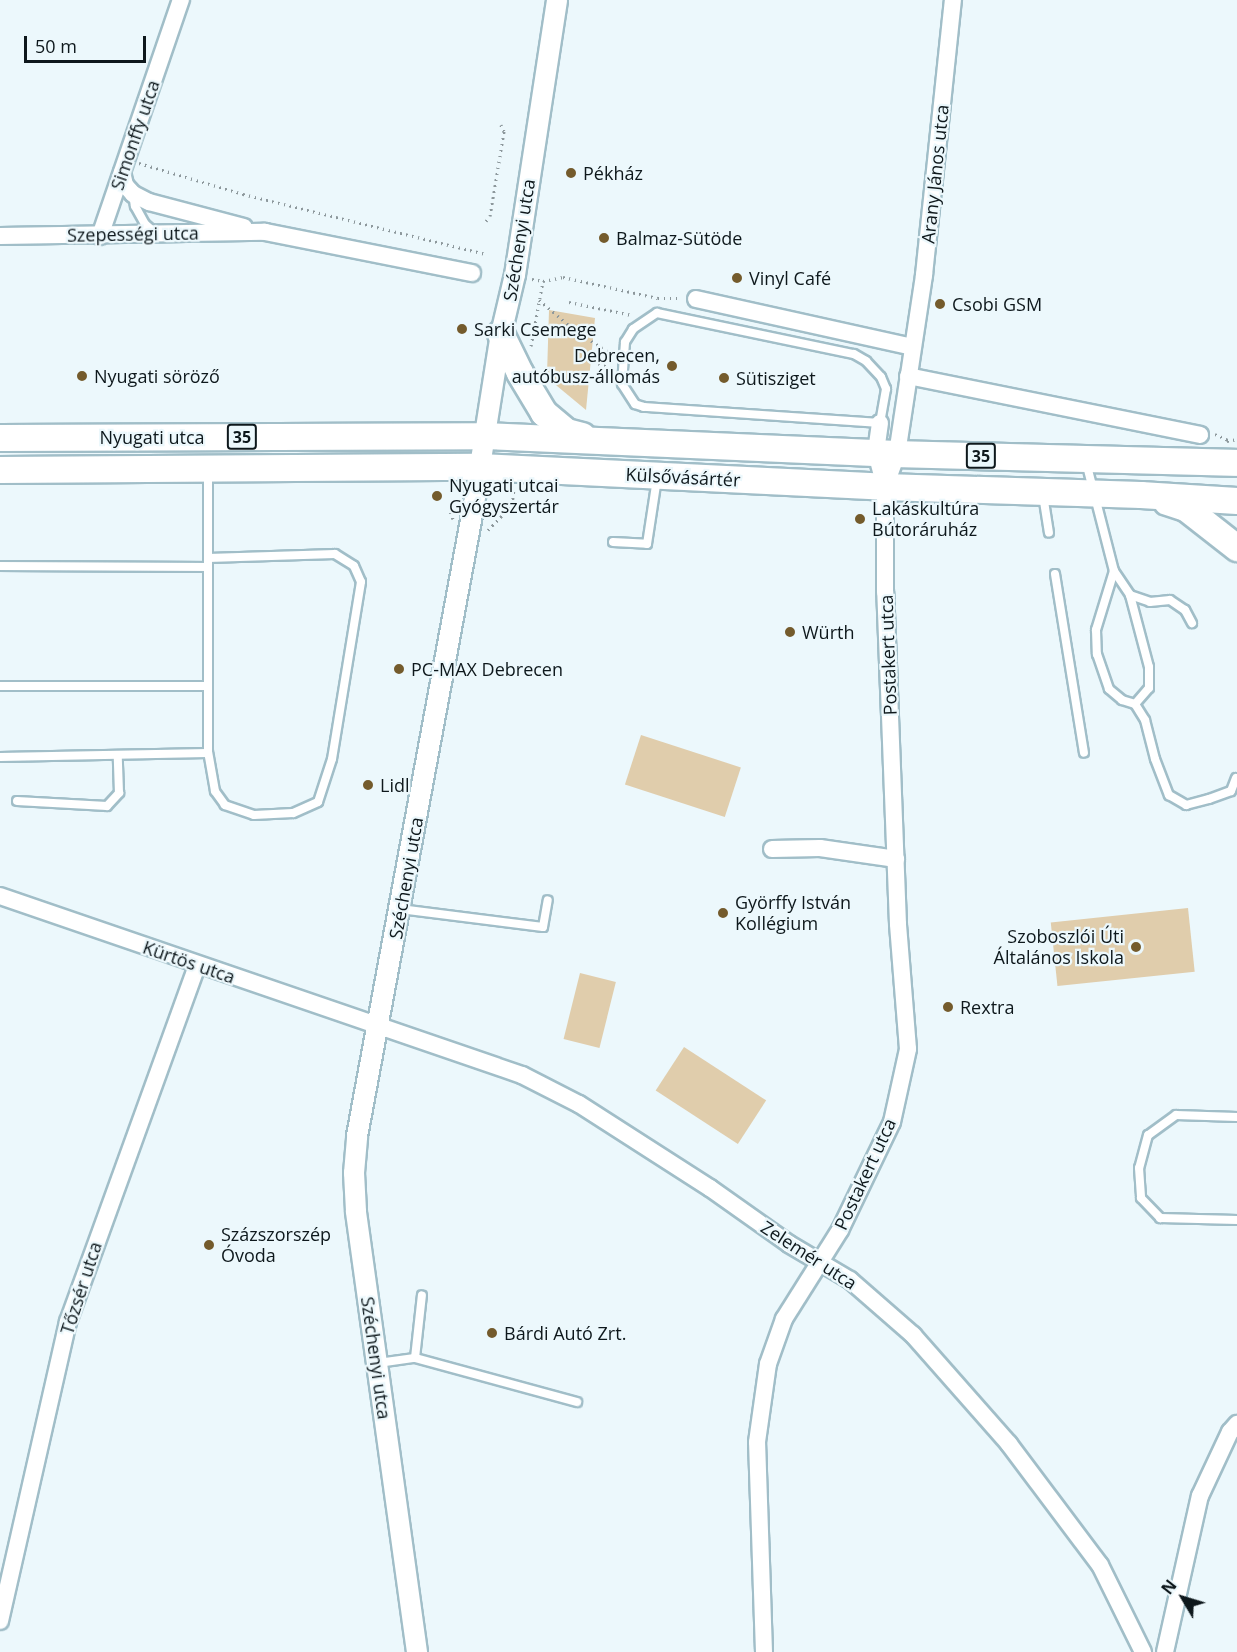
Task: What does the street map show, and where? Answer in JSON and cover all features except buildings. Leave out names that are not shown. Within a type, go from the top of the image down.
[{"type":"main road","points":[[501,334],[520,373],[544,413],[567,432],[603,441]]},
{"type":"main road","name":"Nyugati utca","points":[[0,438],[485,436]]},
{"type":"main road","name":"Külsővásártér","points":[[485,436],[886,453],[1085,458],[1233,457]]},
{"type":"main road","name":"Nyugati utca","points":[[0,470],[480,467]]},
{"type":"main road","name":"Külsővásártér","points":[[480,467],[885,487],[1094,493],[1237,501]]},
{"type":"main road","points":[[1141,495],[1186,508],[1237,548]]},
{"type":"street","name":"Simonffy utca","points":[[100,236],[180,0]]},
{"type":"street","name":"Széchenyi utca","points":[[417,1652],[356,1211],[354,1173],[357,1137],[379,1028],[480,467],[501,334],[515,275],[557,0]]},
{"type":"street","name":"Arany János utca","points":[[913,347],[924,275],[954,0]]},
{"type":"street","points":[[124,166],[125,185],[133,194]]},
{"type":"street","name":"Szepességi utca","points":[[133,194],[149,202],[265,232],[472,273]]},
{"type":"street","name":"Szepességi utca","points":[[0,236],[265,232]]},
{"type":"street","points":[[696,298],[913,347],[908,376],[886,453]]},
{"type":"street","points":[[908,376],[1200,435]]},
{"type":"street","points":[[876,417],[886,453]]},
{"type":"street","name":"Postakert utca","points":[[768,1650],[757,1442],[768,1364],[784,1319],[819,1259],[840,1230],[892,1122],[908,1049],[896,859],[885,592],[886,453]]},
{"type":"street","points":[[772,849],[820,848],[896,859]]},
{"type":"street","name":"Kürtös utca","points":[[0,896],[379,1028]]},
{"type":"street","name":"Tőzsér utca","points":[[0,1621],[68,1322],[197,965]]},
{"type":"street","name":"Zelemér utca","points":[[379,1028],[522,1075],[579,1104],[710,1188],[789,1244],[819,1259],[850,1280],[913,1335],[1009,1444],[1100,1565],[1143,1652]]},
{"type":"street","points":[[1165,1652],[1200,1496],[1230,1432],[1237,1424]]},
{"type":"lane","points":[[133,194],[135,206],[144,224],[156,234]]},
{"type":"lane","points":[[665,313],[854,354],[866,361],[881,377],[886,388],[876,417],[644,407],[636,404],[622,384],[622,360],[625,342],[633,329],[645,319],[665,313]]},
{"type":"lane","points":[[1085,458],[1114,571],[1130,595],[1149,667],[1149,688],[1135,704]]},
{"type":"lane","points":[[208,469],[208,558],[208,753],[215,791],[225,805],[254,814],[293,813],[318,802],[332,759],[361,582],[354,566],[335,554],[208,558]]},
{"type":"lane","points":[[613,542],[647,544],[657,476]]},
{"type":"lane","points":[[1042,492],[1049,533]]},
{"type":"lane","points":[[0,567],[208,567]]},
{"type":"lane","points":[[1114,571],[1096,630],[1097,654],[1109,689],[1122,700],[1135,704],[1145,720],[1155,759],[1169,795],[1186,805],[1231,791],[1236,778]]},
{"type":"lane","points":[[1055,574],[1084,753]]},
{"type":"lane","points":[[1130,595],[1150,602],[1170,600],[1185,610],[1192,623]]},
{"type":"lane","points":[[0,686],[208,686]]},
{"type":"lane","points":[[0,757],[208,753]]},
{"type":"lane","points":[[17,801],[107,806],[119,793],[118,755]]},
{"type":"lane","points":[[400,909],[543,927],[548,900]]},
{"type":"lane","points":[[1237,1117],[1176,1115],[1148,1135],[1139,1168],[1141,1198],[1160,1218],[1237,1220]]},
{"type":"lane","points":[[415,1358],[422,1295]]},
{"type":"lane","points":[[377,1364],[415,1358],[577,1402]]},
{"type":"path","points":[[486,221],[490,216],[504,131],[501,125]]},
{"type":"path","points":[[124,166],[194,181],[486,254]]},
{"type":"path","points":[[530,351],[543,281],[563,277],[658,298],[696,298]]},
{"type":"path","points":[[539,300],[576,331],[622,360]]},
{"type":"path","points":[[569,302],[622,313]]},
{"type":"path","points":[[1233,457],[1237,439]]},
{"type":"shaded area","points":[[549,310],[595,318],[586,410],[551,381],[547,374]]},
{"type":"shaded area","points":[[641,735],[741,767],[725,817],[625,784]]},
{"type":"shaded area","points":[[1188,908],[1195,972],[1057,986],[1051,922]]},
{"type":"shaded area","points":[[580,973],[616,982],[599,1048],[564,1039]]},
{"type":"shaded area","points":[[684,1047],[766,1100],[738,1144],[656,1091]]},
{"type":"place","name":"Pékház","points":[[571,173]]},
{"type":"place","name":"Balmaz-Sütöde","points":[[604,238]]},
{"type":"place","name":"Vinyl Café","points":[[737,278]]},
{"type":"place","name":"Csobi GSM","points":[[940,304]]},
{"type":"place","name":"Sarki Csemege","points":[[462,329]]},
{"type":"place","name":"Debrecen, autóbusz-állomás","points":[[672,366]]},
{"type":"place","name":"Nyugati söröző","points":[[82,376]]},
{"type":"place","name":"Sütisziget","points":[[724,378]]},
{"type":"place","name":"Nyugati utcai Gyógyszertár","points":[[437,496]]},
{"type":"place","name":"Lakáskultúra Bútoráruház","points":[[860,519]]},
{"type":"place","name":"Würth","points":[[790,632]]},
{"type":"place","name":"PC-MAX Debrecen","points":[[399,669]]},
{"type":"place","name":"Lidl","points":[[368,785]]},
{"type":"place","name":"Györffy István Kollégium","points":[[723,913]]},
{"type":"place","name":"Szoboszlói Úti Általános Iskola","points":[[1136,947]]},
{"type":"place","name":"Rextra","points":[[948,1007]]},
{"type":"place","name":"Százszorszép Óvoda","points":[[209,1245]]},
{"type":"place","name":"Bárdi Autó Zrt.","points":[[492,1333]]}]
